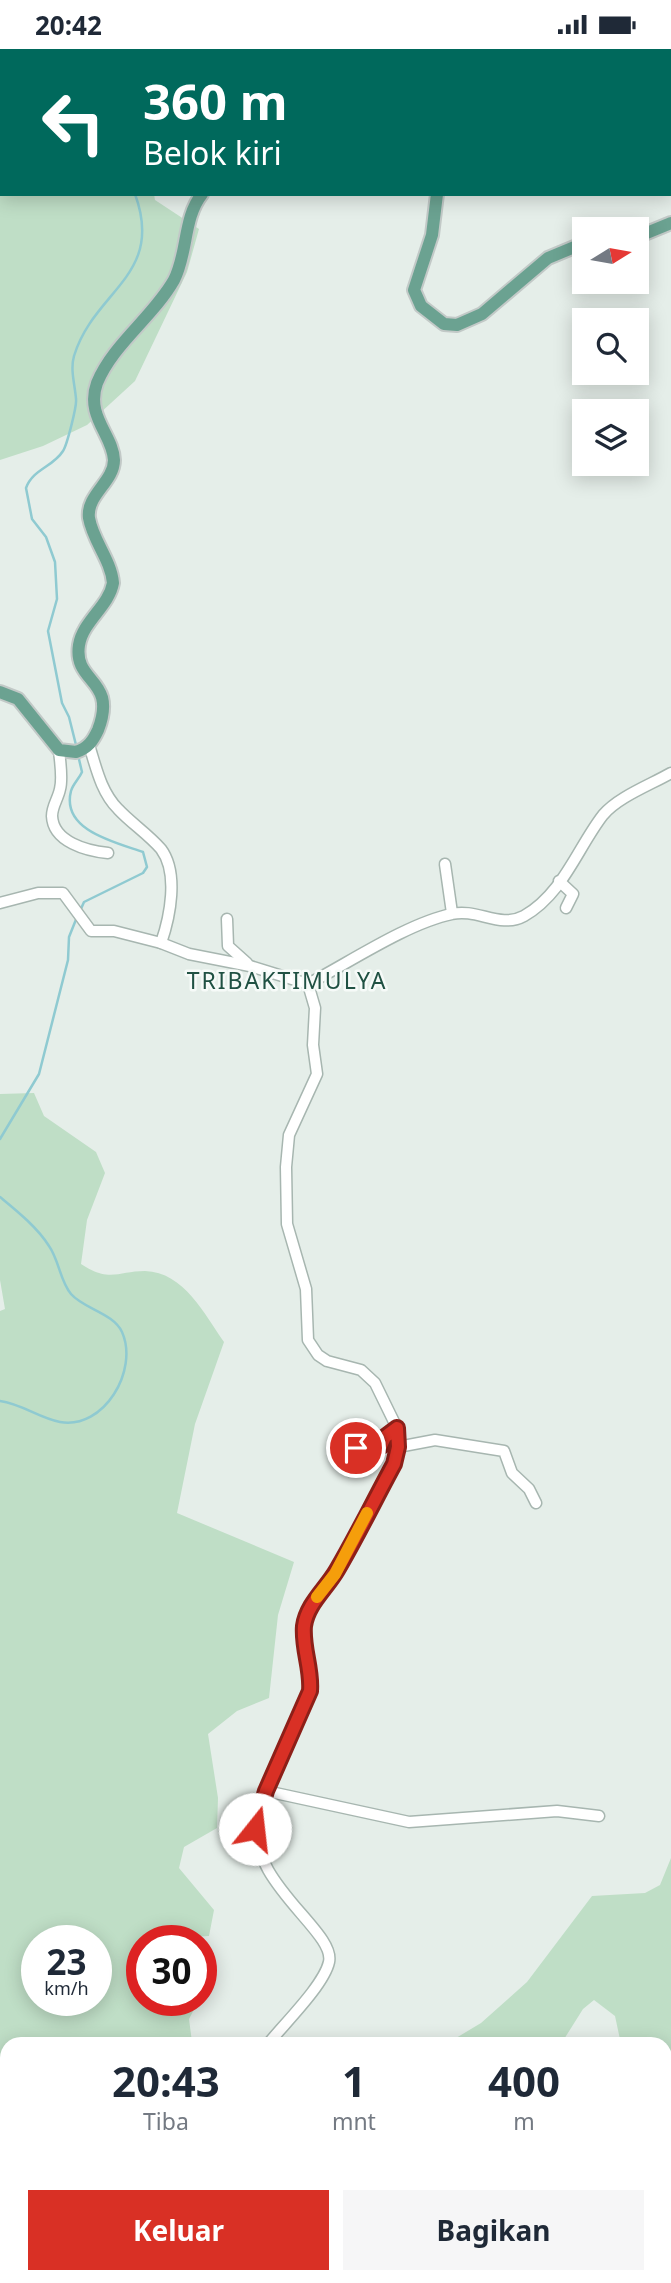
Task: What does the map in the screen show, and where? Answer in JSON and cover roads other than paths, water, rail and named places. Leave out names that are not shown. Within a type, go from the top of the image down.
[{"type":"main road","points":[[0,692],[18,699],[59,750],[76,752],[89,745],[105,704],[99,688],[83,670],[79,644],[113,583],[89,517],[90,508],[109,475],[114,459],[97,418],[96,386],[112,358],[173,281],[181,263],[194,209],[201,196]]},
{"type":"main road","points":[[436,196],[432,235],[414,289],[421,306],[444,324],[463,323],[482,314],[548,258],[572,248]]},
{"type":"main road","points":[[649,232],[671,223]]},
{"type":"street","points":[[89,745],[100,781],[117,808],[154,842],[168,861],[170,896],[161,943]]},
{"type":"street","points":[[59,750],[61,784],[52,811],[54,824],[63,838],[79,848],[108,853]]},
{"type":"street","points":[[0,903],[38,893],[63,893],[91,931],[114,931],[161,943],[189,954],[250,966],[308,984],[419,926],[452,913],[470,910],[492,919],[516,919],[533,909],[559,881],[580,856],[607,811],[671,772]]},
{"type":"street","points":[[445,864],[452,913]]},
{"type":"street","points":[[559,881],[573,894],[572,901],[566,908]]},
{"type":"street","points":[[227,919],[228,946],[250,966]]},
{"type":"street","points":[[274,2037],[325,1973],[330,1957],[326,1943],[279,1890],[261,1859],[255,1829],[266,1791],[310,1691],[312,1676],[304,1646],[306,1618],[321,1590],[335,1574],[394,1464],[398,1447],[397,1428],[369,1375],[355,1367],[327,1361],[318,1355],[309,1340],[306,1327],[306,1289],[287,1224],[286,1167],[289,1135],[317,1074],[313,1045],[315,1008],[308,984]]},
{"type":"street","points":[[350,1471],[354,1449],[381,1446],[385,1437],[397,1428]]},
{"type":"street","points":[[398,1447],[435,1440],[503,1450],[512,1473],[529,1489],[536,1503]]},
{"type":"street","points":[[266,1791],[409,1822],[446,1817],[557,1811],[599,1816]]},
{"type":"waterway","points":[[77,749],[69,717],[62,703],[48,631],[57,599],[55,562],[46,537],[32,519],[26,488],[33,476],[63,451],[76,403],[74,356],[96,314],[134,264],[141,245],[142,222],[136,196]]},
{"type":"waterway","points":[[78,755],[82,772],[71,791],[70,804],[74,816],[82,825],[105,839],[143,852],[147,867],[143,873],[84,902],[80,911]]},
{"type":"waterway","points":[[0,1139],[39,1074],[68,960],[69,937],[77,917]]},
{"type":"waterway","points":[[0,1197],[44,1239],[71,1294],[112,1320],[122,1332],[126,1347],[126,1363],[114,1394],[91,1417],[76,1422],[60,1422],[0,1401]]},
{"type":"district","name":"TRIBAKTIMULYA","points":[[287,981]]}]
